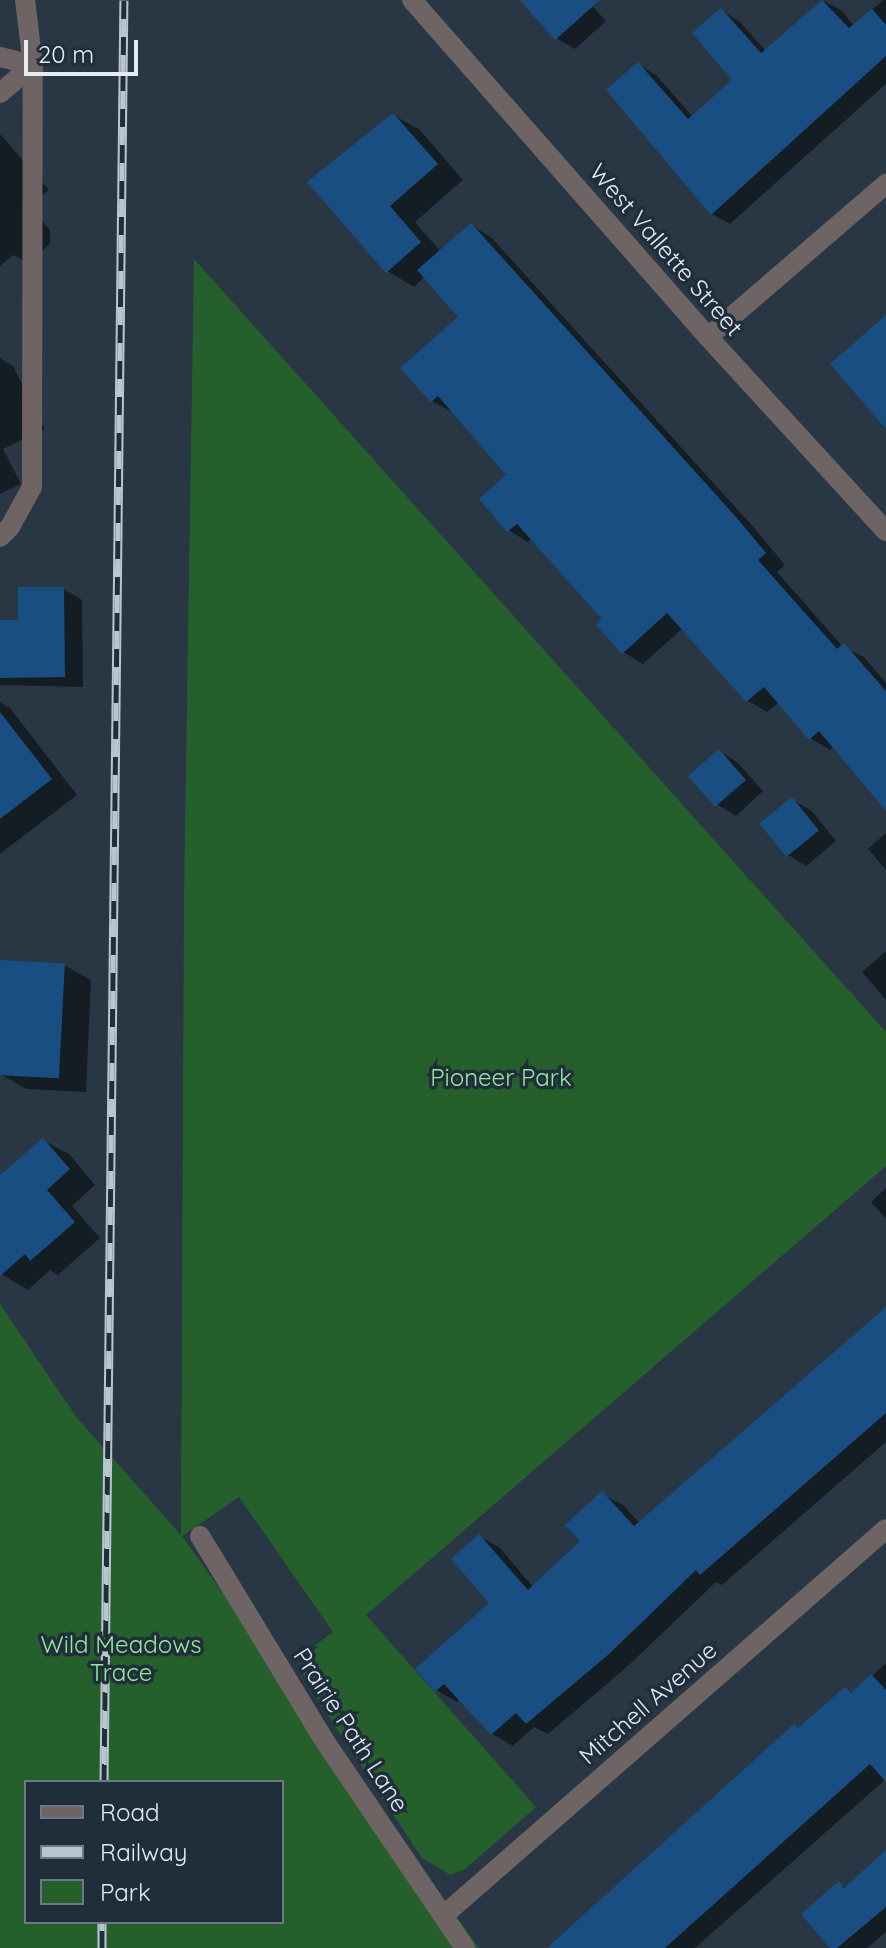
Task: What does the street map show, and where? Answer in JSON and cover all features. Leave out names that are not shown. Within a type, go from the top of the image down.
[{"type":"street","points":[[0,537],[10,527],[32,487],[33,65],[25,0]]},
{"type":"street","name":"West Vallette Street","points":[[412,0],[708,337],[886,531]]},
{"type":"street","points":[[0,57],[33,65]]},
{"type":"street","points":[[0,93],[33,65]]},
{"type":"street","points":[[708,337],[886,184]]},
{"type":"street","name":"Mitchell Avenue","points":[[443,1916],[886,1529]]},
{"type":"street","name":"Prairie Path Lane","points":[[200,1536],[322,1737],[465,1948]]},
{"type":"green space","name":"Pioneer Park","points":[[194,259],[886,1032],[886,1166],[366,1615],[536,1807],[465,1869],[450,1875],[422,1858],[306,1682],[301,1666],[305,1653],[333,1632],[239,1497],[182,1536],[479,1948],[0,1948],[0,1304],[77,1418],[181,1535],[184,895]]},
{"type":"building","points":[[520,0],[600,0],[555,40]]},
{"type":"building","points":[[822,0],[849,28],[872,9],[886,25],[886,56],[711,215],[606,90],[638,62],[688,119],[732,80],[692,33],[721,8],[761,53]]},
{"type":"building","points":[[393,113],[438,164],[390,206],[421,242],[386,273],[307,182]]},
{"type":"building","points":[[471,223],[736,517],[766,553],[758,560],[837,649],[844,643],[886,691],[886,811],[819,731],[809,740],[764,687],[746,702],[667,613],[622,654],[596,625],[602,619],[517,524],[507,532],[479,499],[506,475],[438,396],[431,402],[400,368],[458,317],[417,270]]},
{"type":"building","points":[[886,315],[886,429],[830,364]]},
{"type":"building","points":[[18,587],[64,587],[65,677],[0,678],[0,620],[18,620]]},
{"type":"building","points":[[0,712],[52,779],[0,819]]},
{"type":"building","points":[[719,749],[746,780],[715,807],[688,776]]},
{"type":"building","points":[[792,797],[819,830],[786,857],[759,823]]},
{"type":"building","points":[[0,960],[65,963],[59,1078],[0,1075]]},
{"type":"building","points":[[43,1138],[70,1169],[47,1190],[75,1222],[30,1261],[25,1254],[0,1276],[0,1175]]},
{"type":"building","points":[[886,1307],[886,1413],[700,1575],[696,1570],[609,1654],[526,1724],[516,1713],[491,1735],[444,1684],[435,1692],[415,1669],[489,1603],[451,1559],[479,1534],[528,1590],[580,1541],[565,1525],[602,1491],[634,1526]]},
{"type":"building","points":[[871,1674],[886,1690],[886,1782],[870,1764],[665,1948],[547,1948],[794,1724],[798,1728],[845,1687],[851,1693]]},
{"type":"building","points":[[886,1850],[886,1907],[837,1948],[830,1948],[801,1914],[839,1881],[844,1888]]},
{"type":"railway","points":[[104,1780],[124,0]]},
{"type":"railway","points":[[102,1924],[102,1948]]},
{"type":"park label","name":"Wild Meadows Trace","points":[[121,1659]]}]
